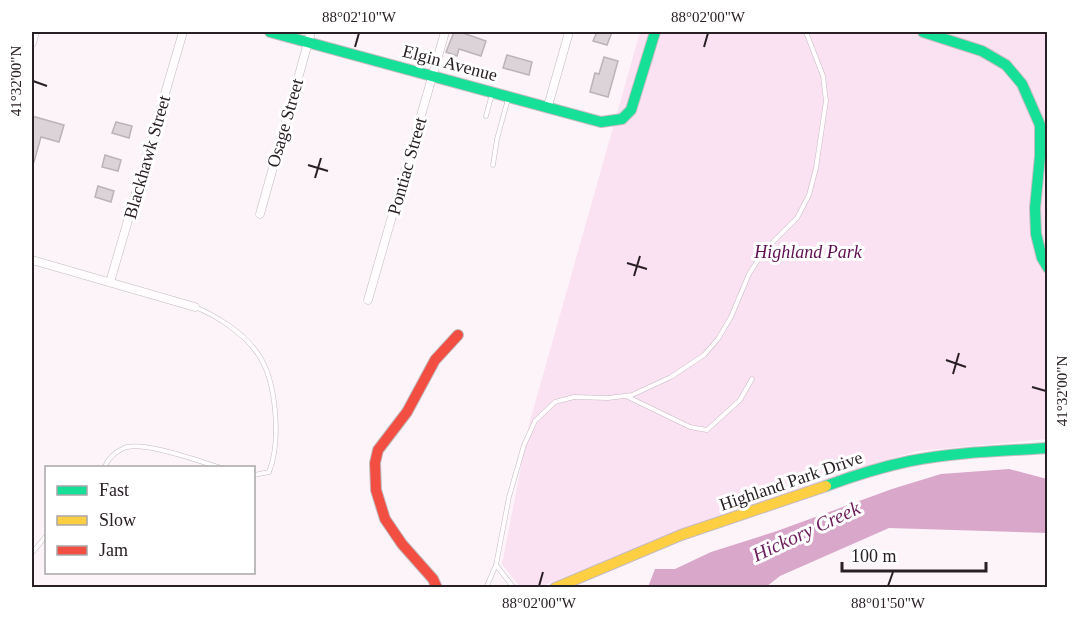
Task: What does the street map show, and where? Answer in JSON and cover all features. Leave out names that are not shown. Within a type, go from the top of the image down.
[{"type":"street","points":[[32,43],[35,32]]},
{"type":"street","name":"Blackhawk Street","points":[[110,282],[183,32]]},
{"type":"street","name":"Elgin Avenue","points":[[270,32],[309,37],[433,75],[602,122],[622,119],[631,110],[655,32]]},
{"type":"street","name":"Pontiac Street","points":[[368,300],[445,32]]},
{"type":"street","points":[[548,106],[569,32]]},
{"type":"street","points":[[923,32],[982,51],[1006,65],[1022,84],[1040,125],[1040,156],[1035,208],[1036,234],[1042,258],[1047,267]]},
{"type":"street","name":"Osage Street","points":[[260,214],[309,37]]},
{"type":"street","points":[[32,260],[195,307]]},
{"type":"street","points":[[437,588],[433,579],[391,532],[382,513],[374,486],[375,465],[378,448],[406,415],[434,359],[458,335]]},
{"type":"street","name":"Highland Park Drive","points":[[555,588],[681,535],[860,474],[910,461],[1047,448]]},
{"type":"lane","points":[[486,588],[496,565],[509,496],[535,421],[555,402],[574,397],[608,398],[632,395],[672,377],[704,355],[718,339],[731,317],[754,266],[764,251],[797,218],[809,195],[822,139],[826,101],[822,76],[806,32]]},
{"type":"lane","points":[[486,116],[493,91]]},
{"type":"lane","points":[[494,165],[497,139],[509,96]]},
{"type":"lane","points":[[195,307],[222,321],[241,336],[258,354],[270,379],[275,412],[273,461],[269,472],[255,475]]},
{"type":"lane","points":[[625,396],[690,427],[707,430],[740,400],[752,379]]},
{"type":"lane","points":[[105,466],[109,458],[125,447],[148,446],[215,466]]},
{"type":"lane","points":[[32,553],[45,537]]},
{"type":"lane","points":[[496,565],[514,588]]},
{"type":"green space","name":"Highland Park","points":[[640,32],[1047,32],[1047,439],[917,451],[854,470],[678,531],[540,587],[520,587],[502,564],[530,421]]},
{"type":"water","name":"Hickory Creek","points":[[1009,469],[1047,479],[1047,533],[889,528],[780,576],[766,587],[648,587],[655,569],[675,569],[711,552],[777,531],[892,489],[941,474]]},
{"type":"building","points":[[454,32],[486,41],[481,56],[459,49],[457,56],[446,52]]},
{"type":"building","points":[[597,32],[612,32],[607,45],[593,41]]},
{"type":"building","points":[[507,55],[532,62],[529,75],[503,68]]},
{"type":"building","points":[[604,57],[618,61],[608,97],[590,92],[595,73],[599,74]]},
{"type":"building","points":[[32,116],[64,125],[59,142],[41,137],[34,162],[32,162]]},
{"type":"building","points":[[116,122],[132,126],[129,138],[112,133]]},
{"type":"building","points":[[105,155],[121,160],[118,171],[102,167]]},
{"type":"building","points":[[98,186],[114,191],[111,202],[95,197]]},
{"type":"traffic: fast","points":[[270,32],[601,122],[622,119],[631,110],[655,32]]},
{"type":"traffic: fast","points":[[923,32],[982,51],[1006,65],[1022,84],[1040,125],[1040,156],[1035,208],[1036,234],[1042,258],[1048,268]]},
{"type":"traffic: fast","points":[[826,486],[899,463],[927,458],[1048,448]]},
{"type":"traffic: slow","points":[[555,588],[681,535],[826,486]]},
{"type":"traffic: jam","points":[[437,588],[433,579],[402,544],[385,519],[376,490],[375,463],[378,450],[407,412],[435,360],[458,335]]}]
